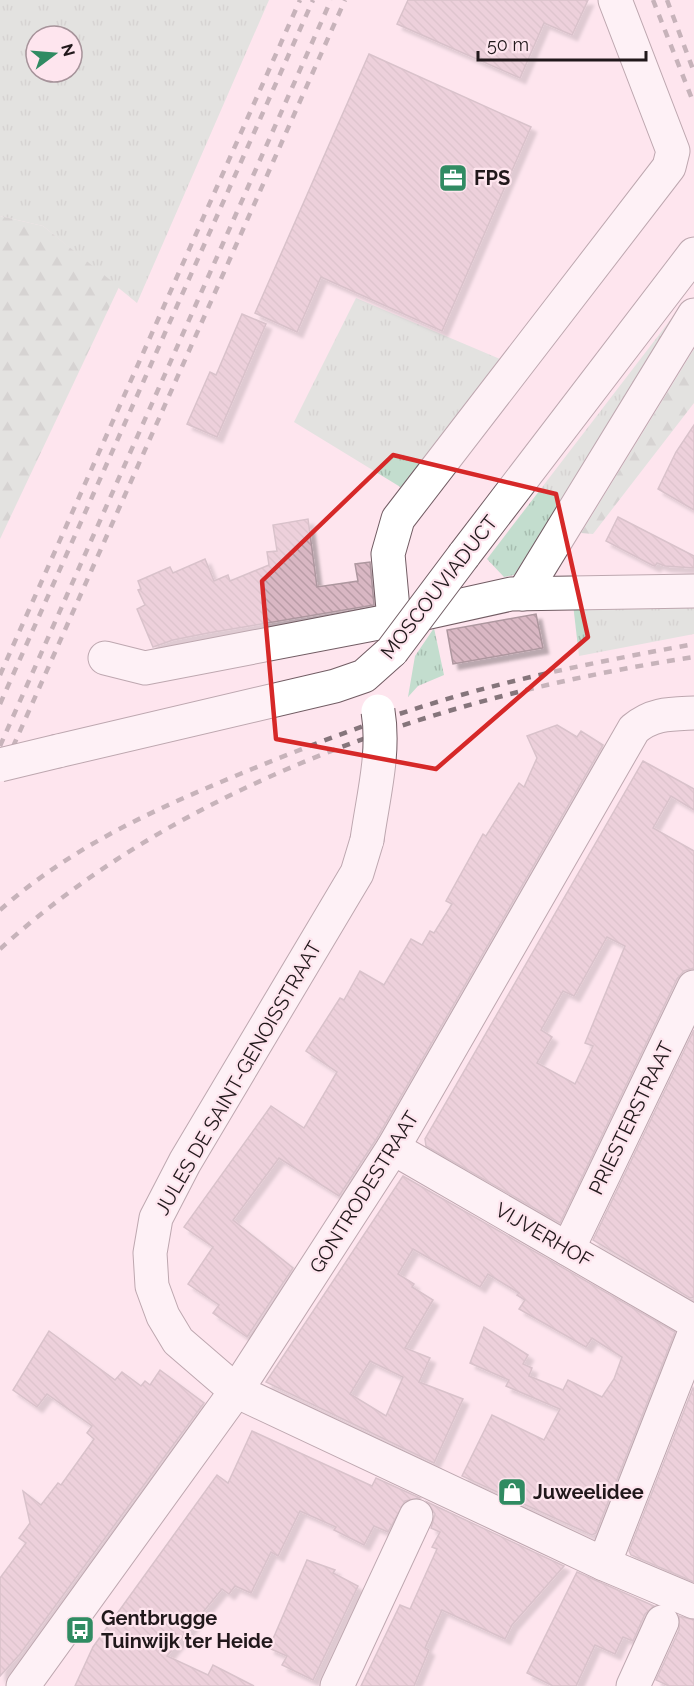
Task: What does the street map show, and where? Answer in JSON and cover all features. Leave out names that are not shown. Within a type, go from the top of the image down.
[{"type":"street","points":[[393,636],[388,554],[398,519],[669,167],[673,151],[615,0]]},
{"type":"street","name":"MOSCOUVIADUCT","points":[[0,765],[335,686],[364,676],[393,636],[465,555],[690,270]]},
{"type":"street","points":[[523,594],[694,315]]},
{"type":"street","points":[[105,658],[145,668],[393,636],[511,594],[694,591]]},
{"type":"street","name":"JULES DE SAINT-GENOISSTRAAT","points":[[364,676],[378,711],[381,729],[380,753],[367,840],[357,873],[185,1162],[156,1218],[150,1253],[152,1286],[163,1316],[178,1341],[236,1391],[604,1564],[675,1606]]},
{"type":"street","name":"GONTRODESTRAAT","points":[[30,1684],[236,1391],[393,1148],[634,729],[646,719],[657,715],[694,713]]},
{"type":"street","name":"PRIESTERSTRAAT","points":[[568,1249],[694,987]]},
{"type":"street","name":"VIJVERHOF","points":[[393,1148],[694,1322]]},
{"type":"street","points":[[604,1564],[694,1334]]},
{"type":"street","points":[[337,1686],[416,1516]]},
{"type":"street","points":[[633,1686],[675,1606]]},
{"type":"highlighted area","points":[[393,455],[556,494],[588,637],[436,769],[276,739],[262,581]]},
{"type":"green space","points":[[0,0],[269,0],[137,303],[43,226],[0,216]]},
{"type":"green space","points":[[0,216],[43,226],[119,287],[0,539]]},
{"type":"green space","points":[[356,298],[507,362],[402,488],[294,422]]},
{"type":"green space","points":[[678,310],[683,314],[514,575],[504,577],[487,559]]},
{"type":"green space","points":[[694,349],[694,403],[593,534],[581,533]]},
{"type":"green space","points":[[573,604],[694,607],[694,634],[579,656]]},
{"type":"green space","points":[[434,628],[444,675],[418,686],[408,697],[415,656]]},
{"type":"building","points":[[408,0],[588,0],[572,35],[544,23],[520,78],[397,24]]},
{"type":"building","points":[[369,54],[531,127],[442,331],[321,277],[297,332],[255,313]]},
{"type":"building","points":[[242,314],[266,324],[217,437],[187,424],[210,372],[216,375]]},
{"type":"building","points":[[694,425],[694,510],[658,489],[676,452]]},
{"type":"building","points":[[618,517],[694,556],[694,568],[665,566],[657,563],[655,566],[606,541]]},
{"type":"building","points":[[308,519],[317,587],[358,581],[355,564],[370,562],[374,605],[208,633],[173,640],[153,647],[137,609],[145,605],[138,590],[141,589],[138,581],[170,567],[173,573],[205,559],[214,581],[228,575],[230,581],[269,565],[267,552],[277,551],[273,525]]},
{"type":"building","points":[[536,614],[543,648],[453,664],[447,630]]},
{"type":"building","points":[[557,725],[577,737],[581,731],[603,745],[377,1138],[339,1196],[279,1158],[233,1220],[293,1268],[247,1337],[213,1313],[219,1305],[188,1284],[213,1247],[184,1227],[271,1106],[304,1128],[337,1072],[306,1051],[340,998],[344,1000],[360,971],[384,985],[411,939],[422,945],[430,931],[434,933],[452,904],[446,901],[483,834],[486,836],[519,783],[524,787],[537,758],[527,736]]},
{"type":"building","points":[[643,761],[694,789],[694,810],[671,796],[653,828],[694,851],[694,968],[684,971],[677,979],[560,1223],[426,1146],[425,1139]],"holes":[[[607,937],[625,946],[585,1043],[593,1046],[575,1084],[537,1063],[552,1037],[541,1030],[563,991],[574,996]]]},
{"type":"building","points":[[694,1030],[694,1297],[690,1298],[593,1240]]},
{"type":"building","points":[[403,1176],[675,1332],[596,1533],[592,1535],[462,1476],[492,1415],[544,1440],[560,1409],[506,1386],[509,1380],[470,1363],[484,1327],[528,1355],[523,1364],[532,1368],[529,1376],[563,1390],[568,1380],[602,1397],[614,1379],[622,1357],[592,1338],[586,1347],[519,1309],[525,1300],[517,1295],[519,1293],[488,1274],[480,1287],[413,1249],[398,1274],[414,1284],[412,1287],[433,1300],[405,1348],[430,1358],[419,1382],[463,1399],[434,1463],[266,1382]],"holes":[[[370,1361],[403,1377],[386,1416],[350,1394]]]},
{"type":"building","points":[[49,1331],[115,1380],[122,1372],[141,1386],[145,1381],[150,1385],[160,1370],[204,1403],[20,1654],[0,1676],[0,1578],[26,1543],[19,1538],[30,1523],[23,1491],[41,1505],[58,1483],[61,1485],[94,1439],[87,1433],[92,1426],[47,1394],[37,1407],[13,1390]]},
{"type":"building","points":[[693,1388],[694,1582],[631,1555],[629,1551]]},
{"type":"building","points":[[252,1431],[372,1486],[376,1478],[420,1498],[405,1501],[388,1532],[374,1526],[364,1545],[334,1530],[336,1527],[300,1511],[278,1556],[271,1552],[251,1593],[235,1586],[229,1594],[222,1589],[167,1656],[208,1675],[213,1665],[254,1686],[75,1686],[93,1647],[217,1475],[228,1483]]},
{"type":"building","points":[[427,1502],[564,1566],[512,1625],[505,1639],[442,1610],[425,1648],[429,1650],[414,1686],[361,1686],[400,1605],[410,1609],[437,1549],[432,1547],[440,1532],[431,1528],[435,1514]]},
{"type":"building","points":[[307,1560],[335,1570],[333,1573],[358,1586],[313,1680],[282,1665],[287,1656],[269,1648]]},
{"type":"building","points":[[577,1572],[654,1606],[645,1614],[633,1641],[623,1637],[615,1654],[595,1645],[576,1686],[553,1686],[527,1673]]},
{"type":"building","points":[[679,1616],[694,1620],[694,1686],[669,1686],[656,1680],[679,1630]]},
{"type":"railway","points":[[0,675],[300,0]]},
{"type":"railway","points":[[0,704],[313,0]]},
{"type":"railway","points":[[0,746],[331,0]]},
{"type":"railway","points":[[0,776],[345,0]]},
{"type":"railway","points":[[653,0],[694,104]]},
{"type":"railway","points":[[667,0],[694,72]]},
{"type":"railway","points":[[0,910],[55,867],[114,832],[208,788],[319,742],[454,697],[513,681],[694,644]]},
{"type":"railway","points":[[0,949],[73,889],[152,837],[237,792],[325,754],[416,721],[508,694],[601,673],[694,657]]},
{"type":"place","name":"FPS","points":[[453,178]]},
{"type":"place","name":"Juweelidee","points":[[512,1492]]},
{"type":"place","name":"Gentbrugge Tuinwijk ter Heide","points":[[80,1630]]}]
